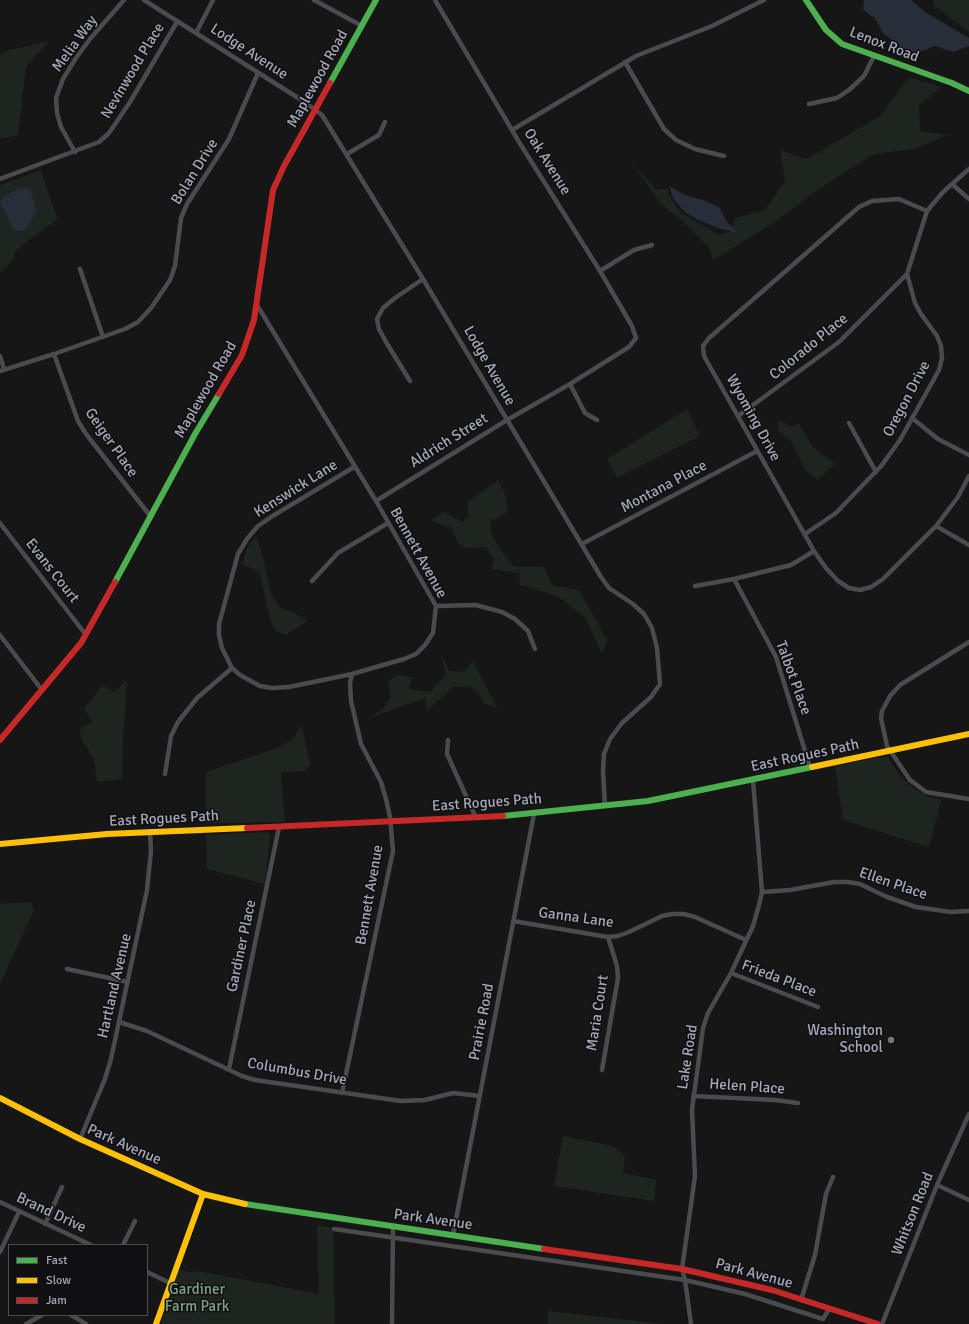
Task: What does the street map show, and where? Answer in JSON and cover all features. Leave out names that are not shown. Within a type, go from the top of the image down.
[{"type":"street","name":"Melia Way","points":[[75,152],[61,127],[57,113],[56,98],[63,79],[76,58],[90,39],[124,0]]},
{"type":"street","name":"Lodge Avenue","points":[[144,0],[322,115],[423,279],[609,588],[633,604],[644,614],[652,628],[657,648],[660,684],[651,697],[622,722],[608,744],[604,754],[603,771],[605,806]]},
{"type":"street","points":[[196,33],[213,0]]},
{"type":"street","points":[[314,0],[362,26]]},
{"type":"street","name":"Maplewood Road","points":[[0,740],[86,635],[195,434],[242,355],[250,336],[257,305],[273,190],[284,166],[376,0]]},
{"type":"street","name":"Oak Avenue","points":[[435,0],[512,130],[600,271],[632,326],[636,338]]},
{"type":"street","points":[[512,130],[636,56],[712,26],[764,0]]},
{"type":"street","name":"Lenox Road","points":[[806,0],[833,37],[842,44],[952,83],[969,91]]},
{"type":"street","name":"Nevinwood Place","points":[[0,179],[99,142],[109,133],[137,91],[177,22]]},
{"type":"street","points":[[809,104],[836,98],[849,90],[864,76],[874,56]]},
{"type":"street","points":[[625,62],[664,129],[676,140],[696,149],[724,156]]},
{"type":"street","name":"Bolan Drive","points":[[2,370],[54,354],[125,329],[138,322],[151,308],[170,280],[175,266],[181,218],[187,204],[229,139],[258,73]]},
{"type":"street","points":[[347,154],[379,135],[386,122]]},
{"type":"street","points":[[907,274],[927,210],[969,169]]},
{"type":"street","points":[[952,184],[969,199]]},
{"type":"street","name":"Wyoming Drive","points":[[927,210],[899,199],[872,201],[860,207],[709,338],[703,346],[704,356],[814,551],[826,568],[838,581],[849,588],[860,590],[871,587],[883,579],[936,526],[958,497],[969,476]]},
{"type":"street","points":[[600,271],[634,250],[652,245]]},
{"type":"street","points":[[80,269],[103,337]]},
{"type":"street","name":"Colorado Place","points":[[738,416],[839,342],[907,274]]},
{"type":"street","name":"Oregon Drive","points":[[805,534],[836,513],[876,472],[889,456],[939,370],[941,346],[937,336],[915,303],[907,274]]},
{"type":"street","points":[[410,381],[379,329],[377,319],[383,308],[423,279]]},
{"type":"street","name":"Bennett Avenue","points":[[257,305],[376,501],[436,606],[432,633],[425,645],[416,654],[352,674],[350,683],[351,701],[361,744],[381,782],[391,822],[393,850],[342,1093]]},
{"type":"street","name":"Aldrich Street","points":[[376,501],[507,420],[570,384],[629,347],[636,338]]},
{"type":"street","name":"Geiger Place","points":[[54,354],[78,421],[86,434],[151,517]]},
{"type":"street","points":[[0,356],[2,370]]},
{"type":"street","points":[[570,384],[585,413],[597,420]]},
{"type":"street","points":[[912,418],[938,438],[969,455]]},
{"type":"street","points":[[849,423],[876,472]]},
{"type":"street","name":"Montana Place","points":[[582,544],[757,452]]},
{"type":"street","name":"Kenswick Lane","points":[[232,668],[222,648],[219,624],[238,554],[247,539],[258,526],[271,517],[354,467]]},
{"type":"street","name":"Evans Court","points":[[0,523],[86,635]]},
{"type":"street","points":[[312,580],[338,553],[388,523]]},
{"type":"street","points":[[936,526],[969,545]]},
{"type":"street","points":[[695,586],[734,579],[791,565],[814,551]]},
{"type":"street","name":"Talbot Place","points":[[734,579],[776,657],[810,768]]},
{"type":"street","points":[[436,606],[476,605],[502,612],[514,619],[528,631],[535,649]]},
{"type":"street","points":[[0,635],[42,690]]},
{"type":"street","points":[[969,642],[900,686],[890,696],[882,710],[881,718],[884,738],[890,751],[903,772],[917,787],[937,795],[969,799]]},
{"type":"street","points":[[165,774],[171,736],[178,722],[197,698],[232,668],[248,680],[260,686],[272,688],[289,687],[352,674]]},
{"type":"street","name":"East Rogues Path","points":[[0,844],[107,834],[476,818],[534,814],[605,806],[648,801],[969,734]]},
{"type":"street","points":[[448,740],[447,754],[476,818]]},
{"type":"street","name":"Lake Road","points":[[691,1324],[686,1280],[682,1269],[695,1184],[692,1125],[694,1096],[703,1028],[708,1013],[731,973],[746,940],[757,915],[762,892],[752,780]]},
{"type":"street","name":"Prairie Road","points":[[453,1236],[534,814]]},
{"type":"street","name":"Gardiner Place","points":[[230,1069],[279,827]]},
{"type":"street","name":"Hartland Avenue","points":[[80,1139],[106,1079],[119,1022],[147,890],[151,851],[150,832]]},
{"type":"street","name":"Ellen Place","points":[[762,892],[790,890],[834,882],[848,882],[860,884],[887,897],[916,907],[951,912],[969,911]]},
{"type":"street","name":"Ganna Lane","points":[[513,921],[608,937],[618,936],[662,916],[672,914],[695,917],[746,940]]},
{"type":"street","name":"Maria Court","points":[[602,1070],[618,978],[617,966],[608,937]]},
{"type":"street","points":[[67,969],[128,982]]},
{"type":"street","name":"Frieda Place","points":[[731,973],[818,1007]]},
{"type":"street","name":"Columbus Drive","points":[[119,1022],[148,1031],[242,1076],[255,1080],[342,1093],[414,1101],[425,1100],[453,1093],[480,1096]]},
{"type":"street","name":"Helen Place","points":[[694,1096],[775,1100],[798,1103]]},
{"type":"street","name":"Park Avenue","points":[[0,1098],[80,1139],[202,1194],[237,1203],[682,1269],[743,1282],[878,1324]]},
{"type":"street","name":"Whitson Road","points":[[882,1324],[937,1185],[969,1114]]},
{"type":"street","points":[[801,1300],[815,1255],[826,1194],[833,1177]]},
{"type":"street","points":[[937,1185],[969,1200]]},
{"type":"street","points":[[45,1224],[62,1187]]},
{"type":"street","points":[[156,1324],[202,1194]]},
{"type":"street","name":"Brand Drive","points":[[0,1202],[89,1244]]},
{"type":"street","points":[[0,1252],[19,1212]]},
{"type":"street","points":[[124,1244],[135,1221]]},
{"type":"street","points":[[392,1324],[393,1227]]},
{"type":"street","points":[[334,1229],[392,1239],[686,1280],[751,1296],[823,1319],[830,1309]]},
{"type":"street","points":[[148,1272],[170,1283]]},
{"type":"street","points":[[26,1324],[40,1316]]},
{"type":"street","points":[[73,1316],[86,1324]]},
{"type":"green space","points":[[934,0],[969,0],[969,32],[933,5]]},
{"type":"green space","points":[[49,41],[26,67],[18,135],[0,139],[0,56],[5,51]]},
{"type":"green space","points":[[909,77],[941,87],[919,105],[920,131],[947,135],[914,149],[874,154],[826,184],[770,225],[713,260],[710,249],[688,226],[661,204],[630,160],[656,190],[668,188],[669,195],[681,213],[717,234],[731,232],[735,218],[765,210],[785,181],[780,150],[807,159],[880,116]]},
{"type":"green space","points":[[41,170],[57,219],[15,251],[13,260],[0,273],[0,185]]},
{"type":"green space","points":[[687,409],[700,436],[617,478],[607,459]]},
{"type":"green space","points":[[779,420],[790,426],[799,424],[812,446],[835,464],[817,480],[805,470],[791,441],[778,431]]},
{"type":"green space","points":[[498,480],[505,494],[508,511],[490,522],[492,535],[500,549],[514,566],[544,567],[552,585],[579,590],[607,640],[602,654],[585,617],[557,596],[520,585],[519,573],[491,569],[494,559],[486,547],[465,548],[459,544],[451,528],[431,520],[444,512],[462,522],[468,517],[468,502]]},
{"type":"green space","points":[[256,536],[264,561],[271,593],[279,607],[295,613],[308,621],[285,635],[276,631],[271,622],[259,572],[242,564],[247,548]]},
{"type":"green space","points":[[441,655],[450,671],[464,672],[473,661],[498,709],[484,703],[477,691],[468,686],[454,687],[426,711],[425,698],[366,719],[383,709],[391,697],[388,682],[396,675],[412,677],[409,689],[430,692],[446,675]]},
{"type":"green space","points":[[127,680],[122,779],[97,782],[94,759],[81,739],[80,728],[92,722],[84,708],[92,700],[102,685],[114,692]]},
{"type":"green space","points":[[302,726],[310,764],[306,771],[281,772],[285,822],[206,823],[206,772],[280,747],[294,738],[299,728]]},
{"type":"green space","points":[[887,756],[900,776],[915,789],[927,796],[941,800],[929,847],[843,820],[835,766]]},
{"type":"green space","points":[[267,832],[270,835],[265,884],[207,869],[206,835]]},
{"type":"green space","points":[[31,902],[34,910],[0,984],[0,904]]},
{"type":"green space","points":[[563,1136],[614,1146],[625,1157],[623,1173],[656,1180],[654,1201],[554,1186]]},
{"type":"green space","name":"Gardiner Farm Park","points":[[317,1225],[333,1228],[335,1324],[161,1324],[178,1270],[191,1272],[198,1271],[319,1295]]},
{"type":"green space","points":[[548,1311],[665,1324],[548,1324]]},
{"type":"shaded area","points":[[864,0],[911,0],[925,12],[969,38],[969,46],[953,52],[935,46],[917,53],[905,50],[883,33],[874,17],[863,9]]},
{"type":"shaded area","points":[[669,186],[685,195],[706,201],[720,208],[726,221],[736,231],[734,232],[721,229],[698,220],[685,212],[673,198]]},
{"type":"shaded area","points":[[19,188],[30,189],[37,211],[25,230],[14,231],[0,202],[8,194]]},
{"type":"traffic: fast","points":[[330,83],[376,0]]},
{"type":"traffic: fast","points":[[806,0],[826,30],[842,44],[952,83],[969,91]]},
{"type":"traffic: fast","points":[[115,582],[195,434],[219,394]]},
{"type":"traffic: fast","points":[[503,816],[648,801],[812,767]]},
{"type":"traffic: fast","points":[[245,1204],[544,1249]]},
{"type":"traffic: slow","points":[[812,767],[969,734]]},
{"type":"traffic: slow","points":[[0,844],[107,834],[247,828]]},
{"type":"traffic: slow","points":[[0,1098],[80,1139],[203,1194],[245,1204]]},
{"type":"traffic: slow","points":[[156,1324],[203,1194]]},
{"type":"traffic: jam","points":[[219,394],[242,355],[254,320],[273,190],[284,166],[330,83]]},
{"type":"traffic: jam","points":[[0,740],[81,643],[115,582]]},
{"type":"traffic: jam","points":[[247,828],[503,816]]},
{"type":"traffic: jam","points":[[544,1249],[682,1269],[772,1290],[878,1324]]},
{"type":"place","name":"Washington School","points":[[891,1040]]}]
